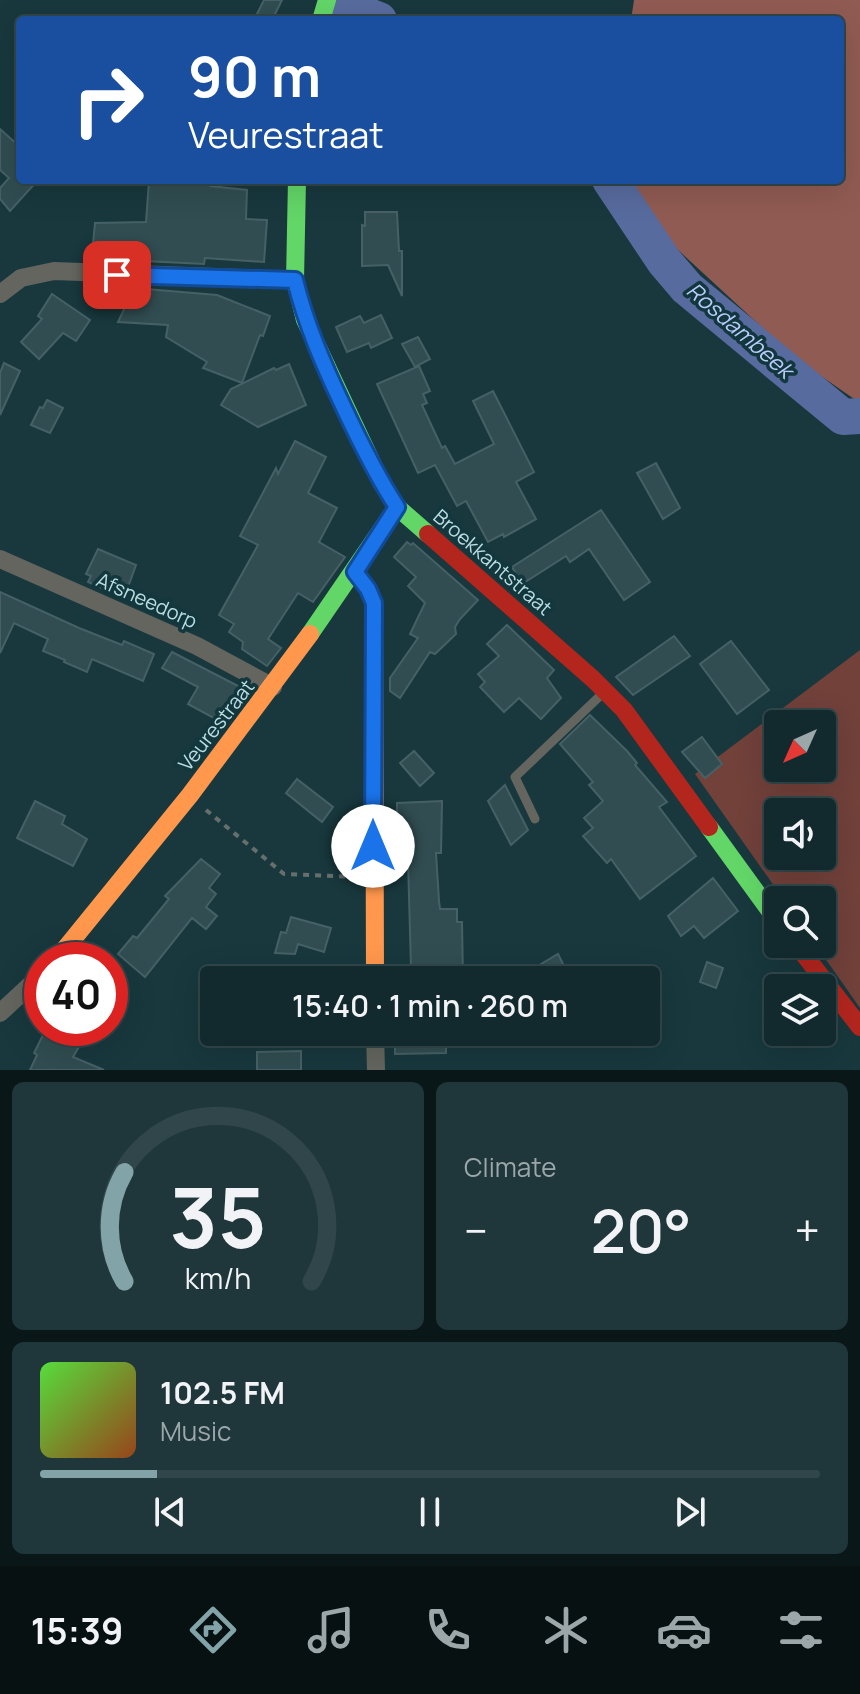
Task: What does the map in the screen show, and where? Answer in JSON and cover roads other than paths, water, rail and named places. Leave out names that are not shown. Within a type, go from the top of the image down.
[{"type":"street","name":"Broekkantstraat","points":[[297,184],[295,280],[305,320],[367,457],[397,507],[624,710],[764,903]]},
{"type":"street","points":[[0,294],[21,278],[54,271],[295,280]]},
{"type":"street","name":"Veurestraat","points":[[70,942],[273,687],[397,507]]},
{"type":"street","name":"Afsneedorp","points":[[0,559],[197,646],[273,687]]},
{"type":"street","points":[[355,572],[374,603],[375,966]]},
{"type":"street","points":[[807,958],[860,1027]]},
{"type":"street","points":[[0,1013],[24,991]]},
{"type":"street","points":[[375,1046],[376,1070]]},
{"type":"lane","points":[[535,819],[515,777],[604,691]]},
{"type":"waterway","name":"Rosdambeek","points":[[345,7],[369,16]]},
{"type":"waterway","name":"Rosdambeek","points":[[613,184],[664,261],[687,288],[843,417],[860,416]]},
{"type":"waterway","name":"Rosdambeek","points":[[857,416],[860,421]]}]
